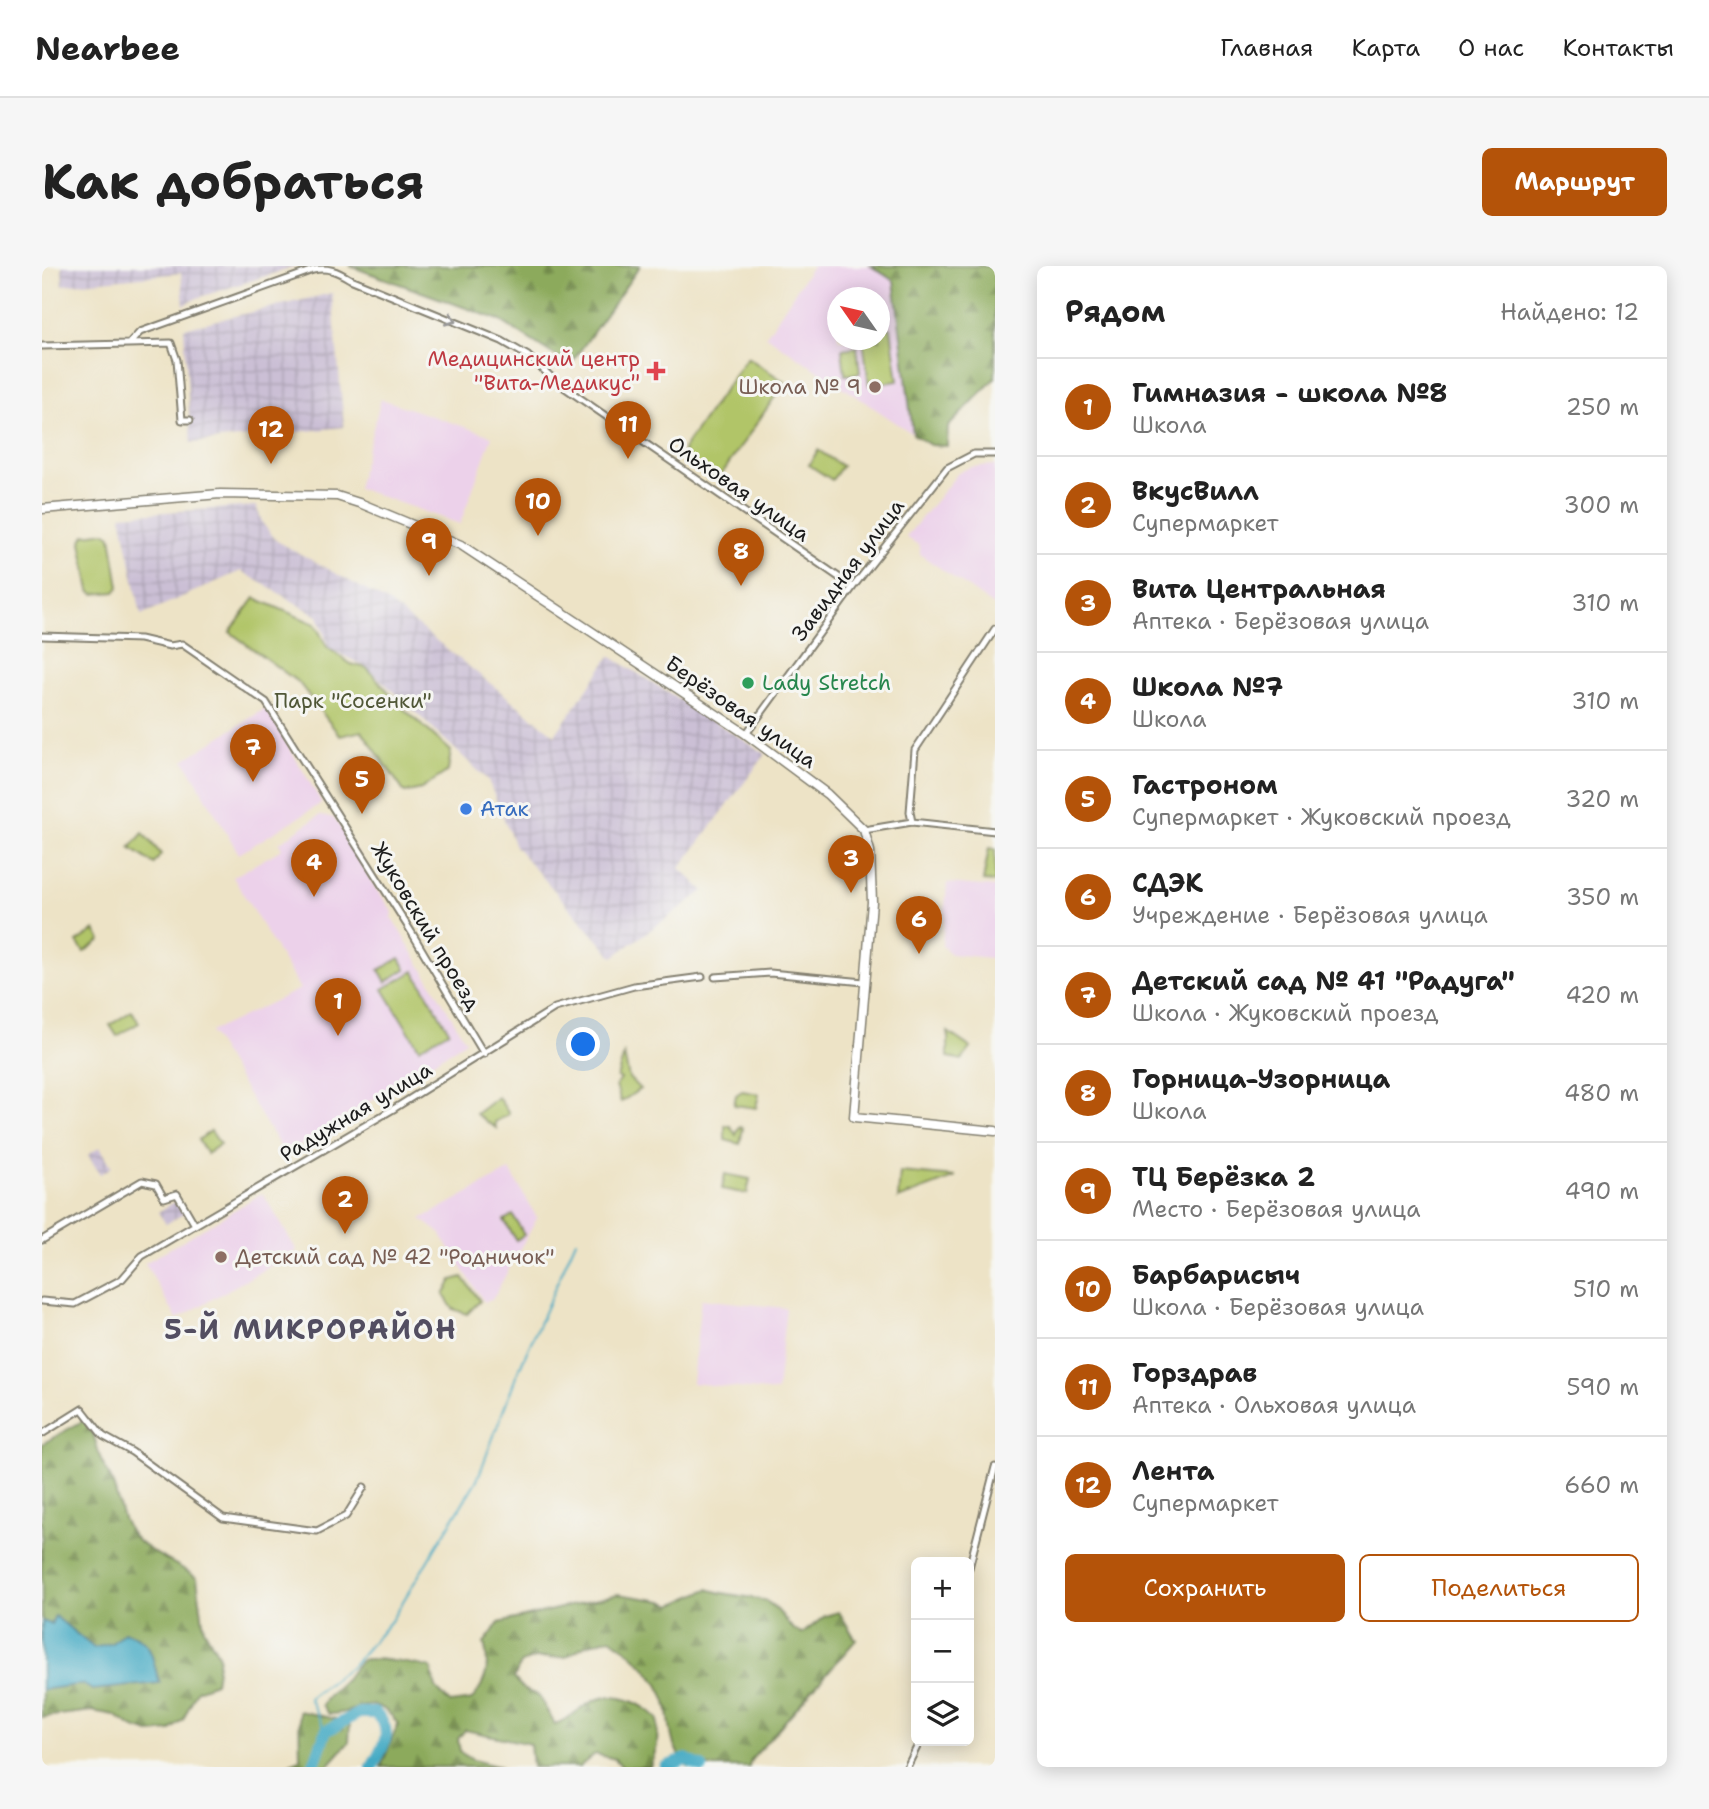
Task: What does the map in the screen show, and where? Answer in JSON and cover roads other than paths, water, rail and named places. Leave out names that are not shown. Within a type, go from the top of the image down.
[{"type":"street","name":"Ольховая улица","points":[[131,342],[139,332],[313,270],[324,268],[337,271],[350,279],[502,341],[528,356],[558,383],[853,587]]},
{"type":"street","points":[[42,346],[131,342],[171,344],[177,360],[182,420],[190,420]]},
{"type":"street","name":"Завидная улица","points":[[746,734],[853,587],[947,468],[974,454],[995,454]]},
{"type":"street","name":"Берёзовая улица","points":[[42,509],[220,494],[337,496],[461,545],[746,734],[846,809],[864,830]]},
{"type":"street","points":[[912,822],[910,812],[915,750],[995,629]]},
{"type":"street","name":"Жуковский проезд","points":[[42,636],[140,639],[170,646],[182,644],[266,702],[412,933],[484,1054]]},
{"type":"street","points":[[995,831],[912,822],[864,830],[870,850],[873,883],[853,1117],[995,1131]]},
{"type":"street","points":[[715,977],[770,973],[864,982]]},
{"type":"street","name":"Радужная улица","points":[[42,1301],[75,1304],[122,1279],[142,1256],[484,1054],[555,1008],[634,986],[702,977]]},
{"type":"street","points":[[42,1240],[142,1181],[156,1184],[164,1198],[177,1194],[195,1225]]},
{"type":"street","points":[[42,1434],[82,1409],[103,1436],[132,1452],[223,1518],[317,1531],[346,1516],[364,1488]]},
{"type":"street","points":[[972,1557],[995,1467]]},
{"type":"street","points":[[907,1767],[918,1746]]},
{"type":"water","points":[[55,1616],[94,1648],[112,1643],[124,1632],[142,1640],[150,1651],[160,1683],[92,1690],[83,1684],[42,1690],[42,1621],[51,1624]]},
{"type":"waterway","points":[[326,1731],[309,1698],[353,1665],[391,1621],[478,1478],[517,1374],[576,1240]]},
{"type":"waterway","points":[[313,1767],[326,1731],[359,1713],[375,1713],[385,1726],[386,1733],[383,1746],[372,1767]]},
{"type":"waterway","points":[[665,1767],[686,1759],[702,1767]]},
{"type":"place","name":"Медицинский центр \"Вита-Медикус\"","points":[[656,371]]},
{"type":"place","name":"Школа № 9","points":[[875,387]]},
{"type":"place","name":"Горздрав","points":[[628,459]]},
{"type":"place","name":"Лента","points":[[271,464]]},
{"type":"place","name":"Барбарисыч","points":[[538,536]]},
{"type":"place","name":"ТЦ Берёзка 2","points":[[429,576]]},
{"type":"place","name":"Горница-Узорница","points":[[741,586]]},
{"type":"place","name":"Lady Stretch","points":[[748,683]]},
{"type":"place","name":"Детский сад № 41 \"Радуга\"","points":[[253,782]]},
{"type":"place","name":"Атак","points":[[466,809]]},
{"type":"place","name":"Гастроном","points":[[362,814]]},
{"type":"place","name":"Вита Центральная","points":[[851,893]]},
{"type":"place","name":"Школа №7","points":[[314,897]]},
{"type":"place","name":"СДЭК","points":[[919,954]]},
{"type":"place","name":"Гимназия - школа №8","points":[[338,1036]]},
{"type":"place","name":"ВкусВилл","points":[[345,1234]]},
{"type":"place","name":"Детский сад № 42 \"Родничок\"","points":[[221,1257]]},
{"type":"district","name":"5-Й МИКРОРАЙОН","points":[[311,1329]]},
{"type":"park label","name":"Парк \"Сосенки\"","points":[[353,701]]}]
